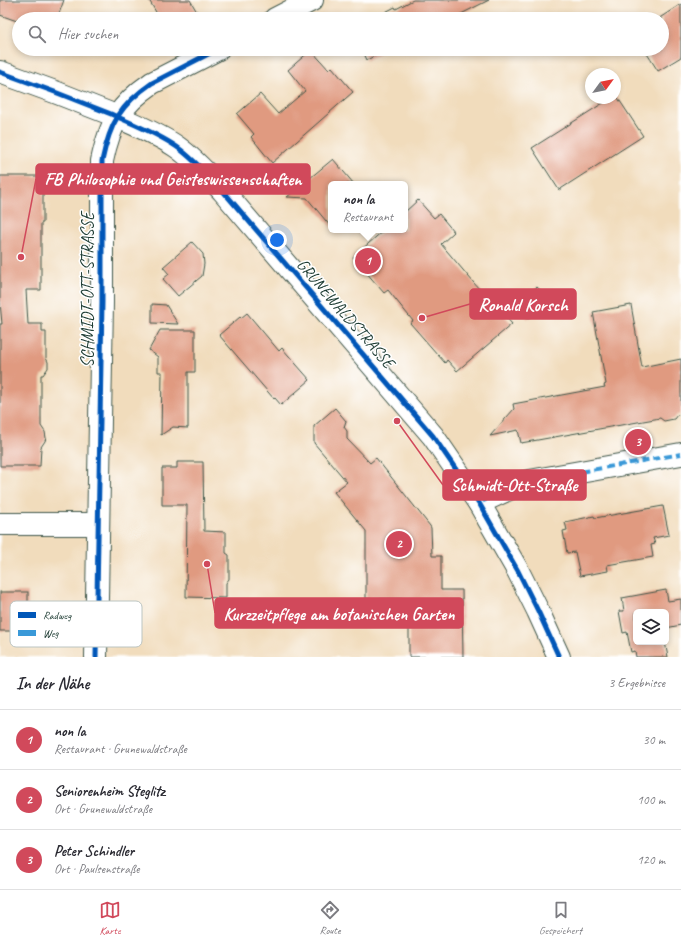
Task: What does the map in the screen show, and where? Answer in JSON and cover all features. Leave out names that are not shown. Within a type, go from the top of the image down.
[{"type":"street","points":[[289,12],[312,0]]},
{"type":"street","name":"SCHMIDT-OTT-STRASSE","points":[[97,601],[102,302],[102,162],[110,131],[117,117],[129,101],[152,83],[204,56]]},
{"type":"street","name":"GRUNEWALDSTRASSE","points":[[0,72],[77,100],[155,134],[188,155],[205,172],[244,215],[433,436],[479,503],[518,571],[559,657]]},
{"type":"street","points":[[479,503],[524,482],[681,454]]},
{"type":"street","points":[[0,524],[98,524]]},
{"type":"street","name":"SCHMIDT-OTT-STRASSE","points":[[96,647],[96,657]]},
{"type":"building","points":[[0,0],[64,0],[60,12],[12,12],[12,19],[0,15]]},
{"type":"building","points":[[149,0],[190,0],[197,12],[156,12]]},
{"type":"building","points":[[413,0],[489,0],[465,12],[385,12],[395,7],[396,9]]},
{"type":"building","points":[[681,4],[681,57],[658,71],[648,56],[669,56],[669,12]]},
{"type":"building","points":[[304,56],[316,56],[329,70],[332,67],[353,92],[272,163],[251,137],[254,134],[237,114],[260,94],[278,114],[305,91],[288,70]]},
{"type":"building","points":[[365,56],[374,56],[367,60]]},
{"type":"building","points":[[621,103],[643,136],[559,190],[532,148],[602,104],[621,104]]},
{"type":"building","points":[[333,159],[351,181],[328,181],[328,223],[307,198],[287,197]]},
{"type":"building","points":[[0,176],[43,176],[41,290],[26,290],[28,324],[42,324],[42,332],[46,332],[46,358],[48,368],[43,375],[41,375],[41,426],[45,432],[46,438],[41,447],[40,466],[0,466],[0,324],[2,324],[0,303]]},
{"type":"building","points":[[418,200],[434,218],[439,214],[454,232],[441,244],[490,302],[491,300],[512,324],[457,371],[447,360],[445,363],[410,323],[413,321],[388,290],[384,293],[353,257],[381,233],[408,233],[408,209]]},
{"type":"building","points":[[192,242],[203,254],[204,264],[202,276],[178,296],[163,279],[169,274],[163,267]]},
{"type":"building","points":[[537,287],[550,299],[528,319],[516,305]]},
{"type":"building","points":[[152,304],[166,305],[178,324],[152,323]]},
{"type":"building","points":[[631,305],[642,367],[681,359],[681,414],[677,415],[674,419],[664,421],[660,418],[521,443],[518,430],[490,436],[514,409],[513,404],[605,387],[604,385],[606,384],[593,312]]},
{"type":"building","points":[[247,313],[279,351],[282,348],[310,380],[281,405],[275,398],[274,399],[219,335]]},
{"type":"building","points":[[160,330],[195,330],[195,372],[188,372],[188,428],[173,427],[161,435],[162,372],[158,372],[158,357],[149,350]]},
{"type":"building","points":[[335,408],[346,421],[344,427],[347,431],[347,439],[370,463],[376,458],[430,526],[432,556],[441,556],[441,590],[462,590],[463,657],[409,657],[409,599],[366,599],[366,531],[334,492],[347,482],[314,443],[314,426]]},
{"type":"building","points":[[177,462],[203,462],[204,531],[226,532],[226,553],[229,555],[229,579],[226,583],[226,598],[186,597],[187,505],[162,505],[162,468],[177,468]]},
{"type":"building","points":[[663,506],[669,535],[653,538],[655,544],[651,545],[653,557],[607,565],[608,571],[580,576],[575,552],[567,553],[563,531],[567,530],[565,522],[594,516],[595,518]]},
{"type":"building","points":[[666,590],[668,601],[681,599],[681,625],[669,627],[669,609],[633,609],[633,645],[666,645],[668,657],[636,657],[635,651],[631,652],[627,632],[623,633],[619,611],[624,611],[622,598]]},
{"type":"building","points":[[0,592],[28,592],[28,601],[10,601],[10,631],[0,631]]},
{"type":"marked path","points":[[479,503],[524,482],[681,454]]},
{"type":"cycle path","points":[[97,601],[102,302],[102,161],[113,125],[124,107],[152,83],[204,56]]},
{"type":"cycle path","points":[[0,72],[97,108],[153,133],[183,152],[206,173],[433,436],[479,503],[518,571],[559,657]]},
{"type":"cycle path","points":[[96,647],[96,657]]},
{"type":"place","name":"FB Philosophie und Geisteswissenschaften","points":[[21,257]]},
{"type":"place","name":"non la","points":[[368,261]]},
{"type":"place","name":"Ronald Korsch","points":[[422,318]]},
{"type":"place","name":"Schmidt-Ott-Straße","points":[[397,421]]},
{"type":"place","name":"Peter Schindler","points":[[638,442]]},
{"type":"place","name":"Seniorenheim Steglitz","points":[[399,544]]},
{"type":"place","name":"Kurzzeitpflege am botanischen Garten","points":[[207,564]]}]
